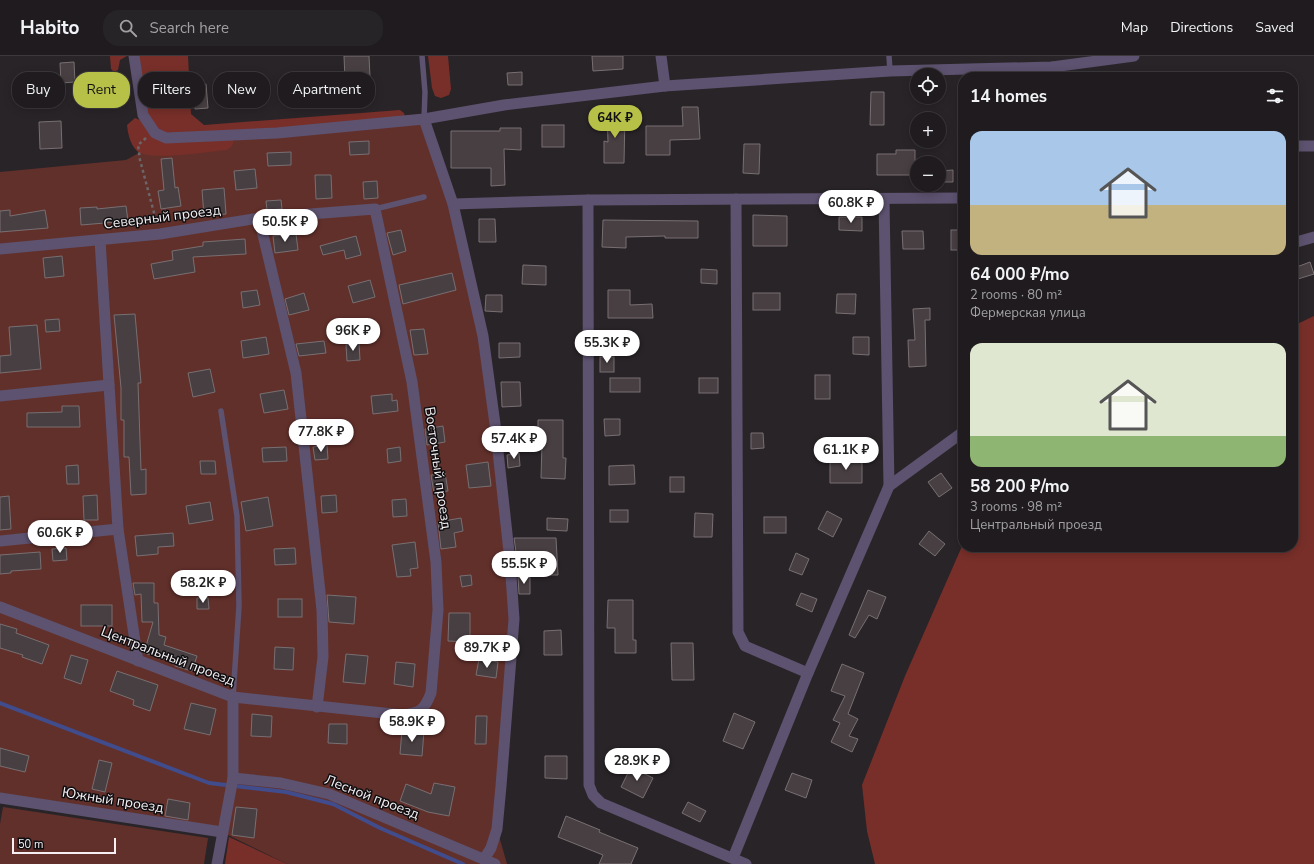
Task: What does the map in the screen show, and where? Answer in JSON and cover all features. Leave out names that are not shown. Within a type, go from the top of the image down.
[{"type":"street","points":[[134,56],[143,115],[155,133],[166,138],[277,133],[424,119],[504,105],[665,86],[890,71],[1052,72],[1134,56]]},
{"type":"street","points":[[661,56],[665,86]]},
{"type":"street","points":[[424,119],[454,204],[483,336],[496,432],[510,561],[514,620],[498,829],[491,848],[484,859]]},
{"type":"street","points":[[1298,146],[1314,146]]},
{"type":"street","points":[[454,204],[588,200],[884,200],[958,198]]},
{"type":"street","points":[[736,199],[738,632],[745,646],[808,673]]},
{"type":"street","points":[[588,200],[589,786],[593,795],[601,803],[746,864]]},
{"type":"street","points":[[733,858],[808,673],[889,486],[884,200]]},
{"type":"street","name":"Северный проезд","points":[[0,249],[160,234],[259,218],[375,209]]},
{"type":"street","name":"Восточный проезд","points":[[375,209],[412,382],[436,562],[438,597],[431,693],[427,705],[418,713],[402,715]]},
{"type":"street","points":[[259,218],[296,373],[322,610],[323,657],[317,707]]},
{"type":"street","points":[[1298,242],[1314,237]]},
{"type":"street","points":[[100,240],[118,529],[138,661]]},
{"type":"street","points":[[0,396],[109,385]]},
{"type":"street","points":[[889,486],[958,436]]},
{"type":"street","points":[[0,541],[118,529]]},
{"type":"street","name":"Центральный проезд","points":[[0,608],[233,697],[402,715]]},
{"type":"street","points":[[217,864],[233,778],[233,697]]},
{"type":"street","name":"Лесной проезд","points":[[233,778],[281,783],[329,794],[495,864]]},
{"type":"street","name":"Южный проезд","points":[[0,798],[222,832]]},
{"type":"lane","points":[[422,56],[425,92],[424,119]]},
{"type":"lane","points":[[889,56],[890,71]]},
{"type":"lane","points":[[375,209],[424,196]]},
{"type":"lane","points":[[221,411],[237,516],[239,606],[233,697]]},
{"type":"path","points":[[155,133],[147,137],[138,145],[140,160],[160,234]]},
{"type":"shaded area","points":[[110,56],[127,56],[120,60],[118,70],[114,72],[111,69]]},
{"type":"shaded area","points":[[136,56],[188,56],[189,72],[138,72]]},
{"type":"shaded area","points":[[428,56],[448,56],[451,89],[449,95],[441,98],[435,96],[432,88]]},
{"type":"shaded area","points":[[144,108],[191,108],[191,114],[204,125],[400,110],[404,113],[405,117],[275,130],[164,135],[156,129]]},
{"type":"shaded area","points":[[135,118],[145,122],[158,140],[229,139],[234,141],[232,146],[227,150],[166,156],[144,154],[137,151],[131,142],[129,135],[127,125]]},
{"type":"shaded area","points":[[424,119],[450,203],[483,336],[514,619],[497,829],[507,864],[287,864],[222,832],[0,798],[0,172],[126,160],[166,138]]},
{"type":"shaded area","points":[[1314,316],[1314,864],[875,864],[867,831],[862,785],[905,676],[959,552],[1298,552],[1298,324]]},
{"type":"shaded area","points":[[3,807],[208,838],[204,864],[0,864],[0,824]]},
{"type":"shaded area","points":[[229,837],[287,864],[225,864]]},
{"type":"building","points":[[344,56],[369,56],[370,72],[345,72]]},
{"type":"building","points":[[592,56],[623,56],[623,69],[593,71]]},
{"type":"building","points":[[74,62],[73,82],[65,83],[65,72],[60,72],[60,63]]},
{"type":"building","points":[[522,72],[522,85],[508,85],[507,73]]},
{"type":"building","points":[[205,84],[208,108],[195,109],[205,108]]},
{"type":"building","points":[[871,92],[884,92],[884,125],[870,125]]},
{"type":"building","points":[[682,107],[698,107],[700,139],[670,140],[670,155],[646,155],[646,126],[683,126]]},
{"type":"building","points":[[607,113],[625,113],[624,163],[604,163],[604,141],[608,142]]},
{"type":"building","points":[[61,121],[62,148],[40,149],[39,122]]},
{"type":"building","points":[[542,125],[564,125],[564,147],[542,147]]},
{"type":"building","points":[[500,128],[521,128],[521,150],[504,149],[505,185],[491,186],[491,168],[451,168],[451,131],[500,131]]},
{"type":"building","points":[[369,141],[369,154],[350,155],[349,142]]},
{"type":"building","points":[[744,144],[760,144],[759,174],[743,173]]},
{"type":"building","points":[[896,150],[915,150],[915,156],[910,156],[910,175],[877,175],[877,154],[896,154]]},
{"type":"building","points":[[291,152],[291,165],[268,166],[267,153]]},
{"type":"building","points":[[172,158],[175,188],[178,187],[181,206],[161,209],[158,191],[164,190],[161,159]]},
{"type":"building","points":[[255,169],[257,188],[236,190],[234,171]]},
{"type":"building","points":[[946,170],[953,170],[953,182],[946,182]]},
{"type":"building","points":[[315,175],[331,175],[332,198],[316,199]]},
{"type":"building","points":[[377,181],[378,198],[364,199],[363,182]]},
{"type":"building","points":[[224,188],[226,214],[204,216],[202,190]]},
{"type":"building","points":[[281,200],[282,209],[267,210],[266,201]]},
{"type":"building","points":[[126,206],[128,221],[81,225],[80,208],[97,207],[97,209]]},
{"type":"building","points":[[10,210],[10,216],[45,210],[48,228],[0,232],[0,211]]},
{"type":"building","points":[[753,215],[787,216],[787,246],[753,246]]},
{"type":"building","points":[[839,217],[862,217],[862,231],[839,230]]},
{"type":"building","points":[[479,219],[495,219],[496,242],[479,242]]},
{"type":"building","points":[[603,220],[698,221],[698,238],[665,238],[665,236],[626,237],[626,248],[602,247]]},
{"type":"building","points":[[401,230],[406,251],[393,255],[387,233]]},
{"type":"building","points":[[951,230],[958,230],[958,250],[951,250]]},
{"type":"building","points":[[902,231],[923,231],[924,249],[903,249]]},
{"type":"building","points":[[296,234],[298,250],[275,253],[273,236]]},
{"type":"building","points":[[356,236],[361,255],[346,259],[344,250],[323,255],[320,246]]},
{"type":"building","points":[[245,239],[246,254],[193,257],[195,272],[154,279],[151,264],[173,260],[172,251],[203,246],[203,242]]},
{"type":"building","points":[[62,256],[64,276],[45,278],[43,258]]},
{"type":"building","points":[[1310,262],[1314,274],[1298,279],[1298,266]]},
{"type":"building","points":[[523,265],[546,266],[546,285],[522,284]]},
{"type":"building","points":[[701,269],[717,270],[717,284],[701,283]]},
{"type":"building","points":[[452,273],[456,290],[403,304],[399,285]]},
{"type":"building","points":[[370,280],[375,297],[353,303],[348,286]]},
{"type":"building","points":[[257,290],[260,305],[243,308],[241,292]]},
{"type":"building","points":[[608,290],[630,290],[630,305],[652,304],[653,318],[608,318]]},
{"type":"building","points":[[304,293],[309,310],[289,315],[285,299]]},
{"type":"building","points":[[753,293],[780,293],[780,310],[753,310]]},
{"type":"building","points":[[837,294],[856,294],[855,314],[836,313]]},
{"type":"building","points":[[486,295],[502,295],[502,312],[485,311]]},
{"type":"building","points":[[930,308],[930,320],[925,320],[926,366],[909,367],[908,340],[915,340],[913,309]]},
{"type":"building","points":[[135,314],[141,383],[138,383],[141,470],[146,469],[146,494],[131,495],[129,457],[124,457],[124,420],[121,420],[121,388],[114,315]]},
{"type":"building","points":[[59,319],[60,331],[46,332],[45,320]]},
{"type":"building","points":[[37,325],[41,369],[0,373],[0,356],[11,355],[9,327]]},
{"type":"building","points":[[424,329],[428,354],[414,355],[410,330]]},
{"type":"building","points":[[266,337],[269,354],[243,358],[241,341]]},
{"type":"building","points":[[853,337],[869,337],[869,355],[853,354]]},
{"type":"building","points":[[324,341],[326,353],[299,356],[296,344]]},
{"type":"building","points":[[359,343],[360,360],[347,361],[346,345]]},
{"type":"building","points":[[499,343],[520,343],[520,357],[499,358]]},
{"type":"building","points":[[600,357],[614,357],[614,372],[600,372]]},
{"type":"building","points":[[210,369],[215,392],[193,397],[188,373]]},
{"type":"building","points":[[815,375],[830,375],[830,399],[815,399]]},
{"type":"building","points":[[610,378],[640,378],[640,392],[610,392]]},
{"type":"building","points":[[699,378],[718,378],[718,393],[699,393]]},
{"type":"building","points":[[501,382],[520,382],[521,406],[502,407]]},
{"type":"building","points":[[284,390],[288,409],[264,413],[260,394]]},
{"type":"building","points":[[392,394],[392,401],[397,400],[398,411],[373,414],[371,396]]},
{"type":"building","points":[[62,406],[79,406],[80,427],[27,427],[27,413],[62,412]]},
{"type":"building","points":[[604,419],[620,419],[620,435],[605,436]]},
{"type":"building","points":[[538,420],[563,420],[563,458],[566,458],[565,479],[541,478],[542,443],[538,443]]},
{"type":"building","points":[[443,426],[445,442],[427,445],[425,429]]},
{"type":"building","points":[[751,433],[763,433],[764,448],[751,449]]},
{"type":"building","points":[[327,445],[328,459],[315,460],[313,447]]},
{"type":"building","points":[[286,447],[287,461],[263,462],[262,448]]},
{"type":"building","points":[[400,447],[401,461],[388,463],[387,449]]},
{"type":"building","points":[[519,453],[520,466],[508,468],[507,455]]},
{"type":"building","points":[[862,459],[862,483],[830,483],[830,460]]},
{"type":"building","points":[[200,461],[215,461],[216,474],[201,474]]},
{"type":"building","points":[[488,462],[491,486],[469,488],[466,465]]},
{"type":"building","points":[[78,465],[79,484],[67,484],[66,466]]},
{"type":"building","points":[[634,465],[635,484],[609,485],[609,466]]},
{"type":"building","points":[[445,473],[448,491],[434,493],[431,475]]},
{"type":"building","points":[[941,473],[952,488],[939,497],[928,482]]},
{"type":"building","points":[[670,477],[684,477],[684,492],[670,492]]},
{"type":"building","points":[[97,495],[98,520],[84,520],[83,496]]},
{"type":"building","points":[[336,495],[337,512],[322,513],[321,496]]},
{"type":"building","points":[[9,496],[11,529],[0,530],[0,497]]},
{"type":"building","points":[[268,497],[273,526],[246,531],[241,502]]},
{"type":"building","points":[[406,499],[407,516],[393,517],[392,500]]},
{"type":"building","points":[[210,502],[213,520],[189,524],[186,506]]},
{"type":"building","points":[[610,510],[628,510],[628,522],[610,522]]},
{"type":"building","points":[[827,511],[842,519],[833,537],[818,529]]},
{"type":"building","points":[[695,513],[713,514],[712,537],[694,537]]},
{"type":"building","points":[[764,517],[786,517],[786,533],[764,533]]},
{"type":"building","points":[[461,518],[463,531],[454,533],[456,547],[441,549],[438,522]]},
{"type":"building","points":[[547,518],[568,519],[567,531],[547,530]]},
{"type":"building","points":[[929,531],[945,544],[935,556],[919,544]]},
{"type":"building","points":[[173,533],[174,546],[158,547],[158,554],[137,556],[135,536]]},
{"type":"building","points":[[514,538],[556,538],[558,575],[538,575],[537,552],[516,552]]},
{"type":"building","points":[[415,542],[418,568],[410,569],[411,576],[397,577],[392,545]]},
{"type":"building","points":[[66,548],[67,560],[53,561],[52,549]]},
{"type":"building","points":[[295,548],[296,564],[275,565],[274,549]]},
{"type":"building","points":[[40,552],[41,569],[11,571],[11,573],[0,574],[0,555]]},
{"type":"building","points":[[796,553],[809,559],[802,575],[789,570]]},
{"type":"building","points":[[471,575],[472,585],[462,587],[460,576]]},
{"type":"building","points":[[518,577],[530,577],[530,594],[519,594]]},
{"type":"building","points":[[133,583],[154,583],[154,603],[158,603],[159,635],[166,637],[164,645],[197,656],[192,671],[175,666],[176,662],[144,653],[153,622],[142,622],[141,594],[135,595]]},
{"type":"building","points":[[868,590],[886,597],[877,619],[869,615],[855,638],[849,635]]},
{"type":"building","points":[[801,593],[817,599],[812,612],[796,605]]},
{"type":"building","points":[[327,595],[356,597],[354,624],[329,622]]},
{"type":"building","points":[[197,598],[208,598],[209,609],[197,609]]},
{"type":"building","points":[[278,599],[302,599],[302,617],[278,617]]},
{"type":"building","points":[[608,600],[633,600],[633,640],[636,640],[636,653],[615,653],[615,628],[607,628]]},
{"type":"building","points":[[81,605],[112,605],[112,626],[81,626]]},
{"type":"building","points":[[449,613],[470,613],[470,642],[448,641]]},
{"type":"building","points":[[0,624],[17,629],[16,633],[49,645],[42,664],[22,657],[23,655],[0,648]]},
{"type":"building","points":[[561,630],[562,655],[544,655],[544,631]]},
{"type":"building","points":[[671,643],[693,643],[694,680],[672,680]]},
{"type":"building","points":[[275,647],[294,648],[293,670],[274,669]]},
{"type":"building","points":[[346,654],[368,656],[365,684],[343,682]]},
{"type":"building","points":[[71,655],[88,660],[81,684],[64,678]]},
{"type":"building","points":[[479,659],[498,662],[496,678],[476,675]]},
{"type":"building","points":[[396,662],[415,664],[413,687],[394,684]]},
{"type":"building","points":[[842,664],[864,673],[848,714],[858,719],[849,736],[858,739],[852,752],[831,742],[840,723],[833,720],[845,696],[831,691]]},
{"type":"building","points":[[117,671],[158,685],[150,711],[133,705],[134,700],[110,691]]},
{"type":"building","points":[[191,703],[216,709],[210,735],[184,729]]},
{"type":"building","points":[[734,713],[755,722],[743,749],[723,741]]},
{"type":"building","points":[[252,714],[272,716],[271,737],[251,736]]},
{"type":"building","points":[[476,716],[487,716],[486,744],[475,744]]},
{"type":"building","points":[[329,724],[347,724],[347,744],[328,743]]},
{"type":"building","points":[[402,730],[424,731],[422,756],[400,754]]},
{"type":"building","points":[[0,748],[29,756],[25,772],[0,766]]},
{"type":"building","points":[[545,756],[567,756],[567,779],[545,778]]},
{"type":"building","points":[[99,760],[112,763],[105,792],[92,789]]},
{"type":"building","points":[[631,767],[653,778],[643,798],[621,787]]},
{"type":"building","points":[[792,773],[812,780],[806,798],[785,790]]},
{"type":"building","points":[[434,783],[455,787],[449,816],[428,812],[400,801],[406,784],[431,794]]},
{"type":"building","points":[[168,799],[190,803],[188,820],[165,816]]},
{"type":"building","points":[[688,802],[706,811],[700,822],[682,813]]},
{"type":"building","points":[[236,807],[257,809],[254,838],[232,835]]},
{"type":"building","points":[[566,816],[600,830],[599,832],[638,848],[631,864],[599,864],[603,855],[558,837]]},
{"type":"waterway","points":[[0,703],[209,783],[286,792],[333,804],[380,828],[463,864]]}]
